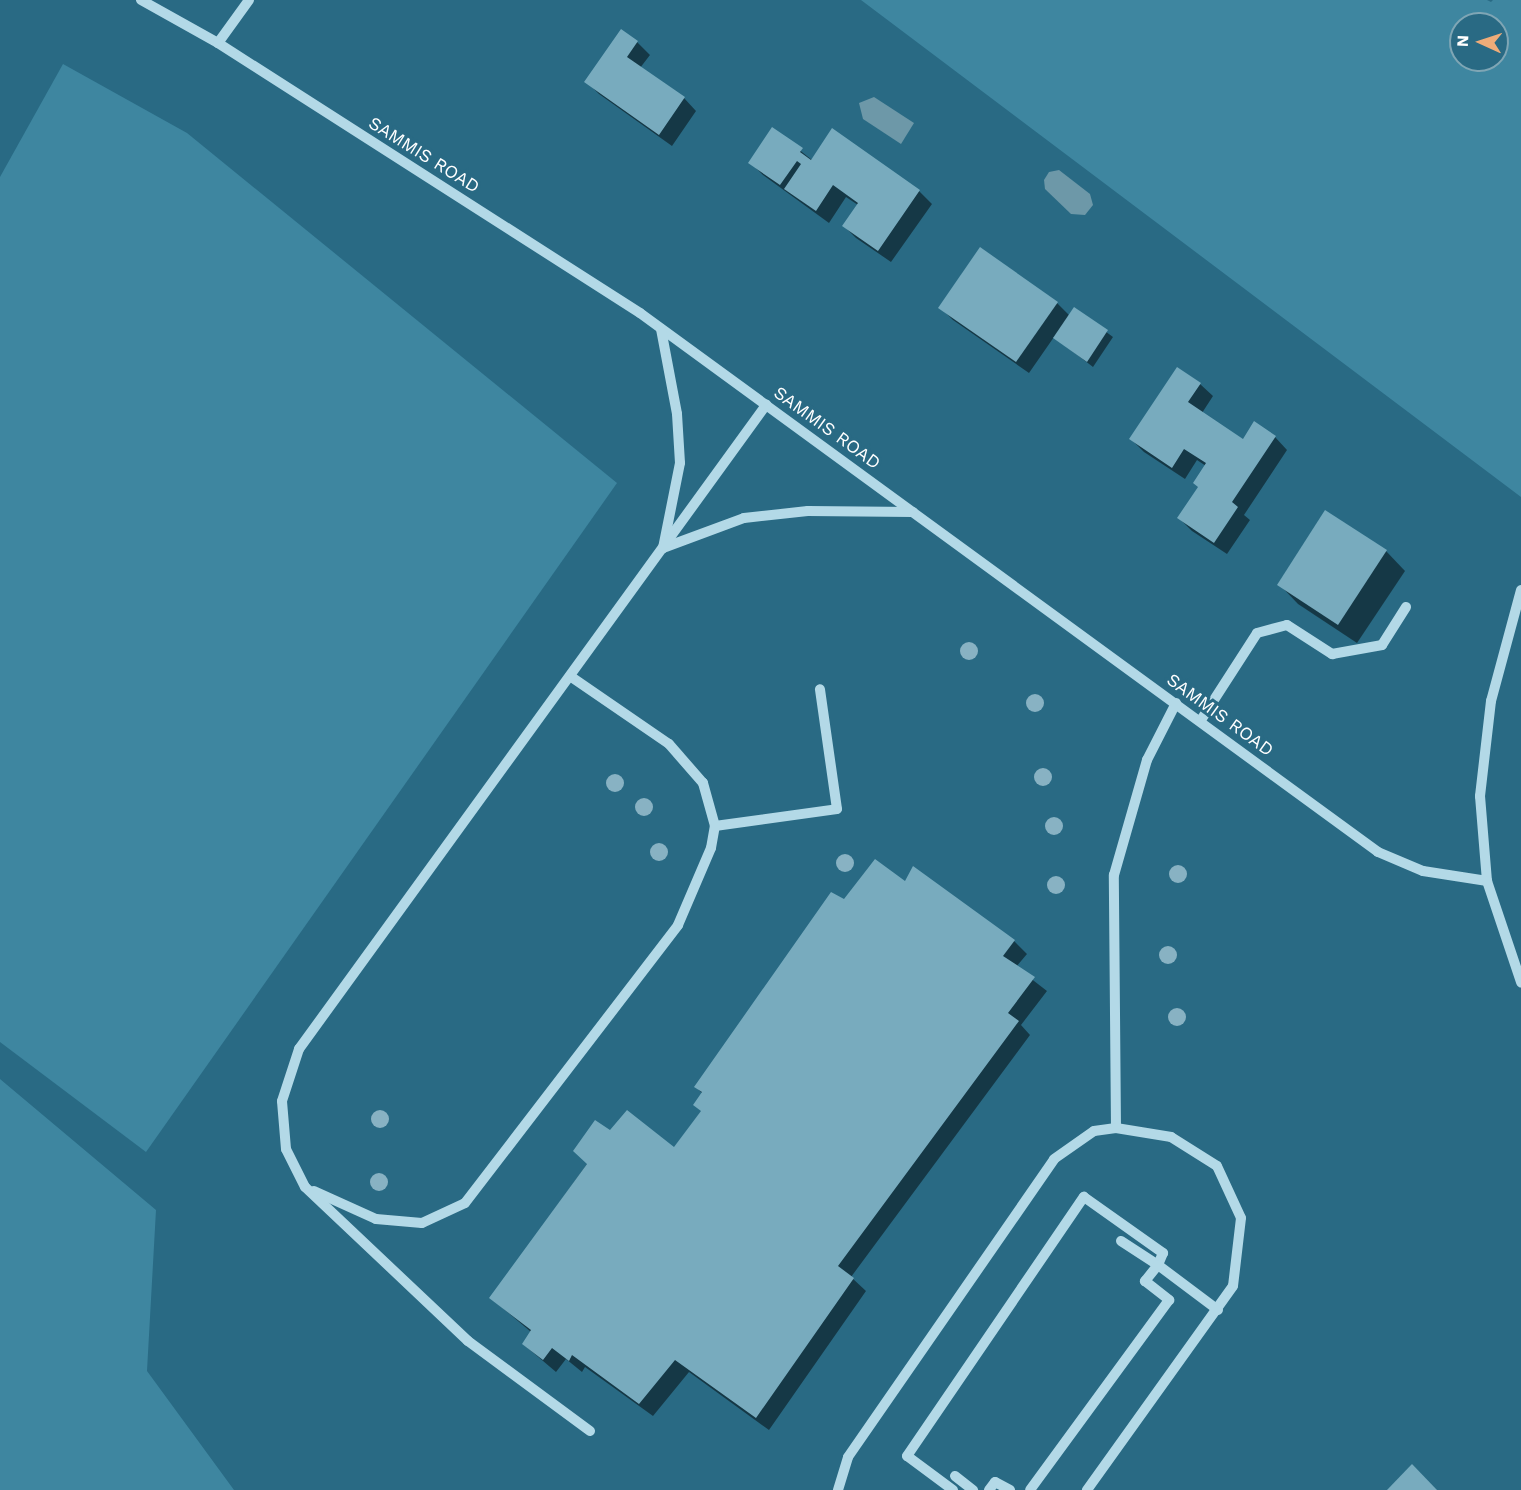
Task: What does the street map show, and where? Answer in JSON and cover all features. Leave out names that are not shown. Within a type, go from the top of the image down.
[{"type":"street","name":"SAMMIS ROAD","points":[[141,0],[218,43],[612,294],[1201,720],[1378,852],[1423,871],[1486,881]]},
{"type":"street","points":[[218,43],[249,0]]},
{"type":"street","points":[[661,329],[677,414],[680,463],[663,548]]},
{"type":"street","points":[[591,1431],[468,1341],[305,1187],[286,1149],[282,1101],[298,1049],[766,405]]},
{"type":"street","points":[[663,548],[744,518],[808,511],[913,512]]},
{"type":"street","points":[[1521,590],[1491,702],[1480,796],[1486,881],[1521,982]]},
{"type":"street","points":[[1201,720],[1257,633],[1287,625],[1332,654],[1382,645],[1406,607]]},
{"type":"street","points":[[305,1187],[376,1219],[422,1223],[465,1203],[678,925],[711,848],[715,826],[703,783],[669,744],[570,676]]},
{"type":"street","points":[[715,826],[837,808],[820,689]]},
{"type":"street","points":[[1116,1128],[1114,875],[1147,760],[1176,703]]},
{"type":"street","points":[[838,1490],[848,1456],[1054,1159],[1094,1131],[1116,1128],[1172,1137],[1217,1166],[1241,1218],[1233,1286],[1087,1490]]},
{"type":"street","points":[[952,1490],[907,1456],[1084,1197],[1163,1253],[1145,1281],[1169,1300],[1030,1490]]},
{"type":"street","points":[[1120,1241],[1158,1264],[1218,1310]]},
{"type":"street","points":[[955,1476],[973,1490]]},
{"type":"street","points":[[989,1490],[995,1482],[1010,1490]]},
{"type":"shaded area","points":[[861,0],[1487,0],[1491,2],[1493,0],[1521,0],[1521,497]]},
{"type":"shaded area","points":[[63,64],[187,133],[617,483],[146,1152],[0,1042],[0,177]]},
{"type":"shaded area","points":[[874,97],[914,123],[901,144],[863,119],[859,103]]},
{"type":"shaded area","points":[[1059,170],[1090,194],[1093,205],[1085,215],[1071,214],[1045,189],[1044,180],[1049,172]]},
{"type":"shaded area","points":[[0,1079],[156,1210],[147,1371],[234,1490],[0,1490]]},
{"type":"building","points":[[621,29],[638,41],[627,57],[685,97],[659,135],[584,82]]},
{"type":"building","points":[[772,127],[803,148],[800,152],[811,160],[832,128],[920,190],[878,251],[842,226],[858,203],[833,185],[816,211],[784,189],[801,164],[797,161],[780,185],[748,163]]},
{"type":"building","points":[[980,247],[1058,302],[1016,362],[938,308]]},
{"type":"building","points":[[1074,307],[1108,330],[1087,362],[1053,338]]},
{"type":"building","points":[[1177,367],[1201,383],[1188,402],[1243,439],[1254,421],[1276,436],[1232,502],[1238,507],[1214,543],[1177,518],[1198,487],[1193,483],[1206,463],[1184,449],[1172,468],[1129,439]]},
{"type":"building","points":[[1325,510],[1387,550],[1338,625],[1277,585]]},
{"type":"building","points":[[875,859],[905,881],[913,866],[1015,940],[1003,956],[1035,977],[1008,1013],[1019,1021],[838,1266],[854,1278],[756,1418],[675,1360],[639,1404],[572,1355],[569,1361],[552,1348],[543,1360],[522,1344],[531,1330],[489,1298],[587,1164],[573,1151],[595,1120],[610,1130],[627,1110],[674,1147],[701,1111],[693,1105],[702,1092],[694,1087],[831,892],[844,899]]},
{"type":"building","points":[[1412,1464],[1437,1490],[1387,1490]]}]
